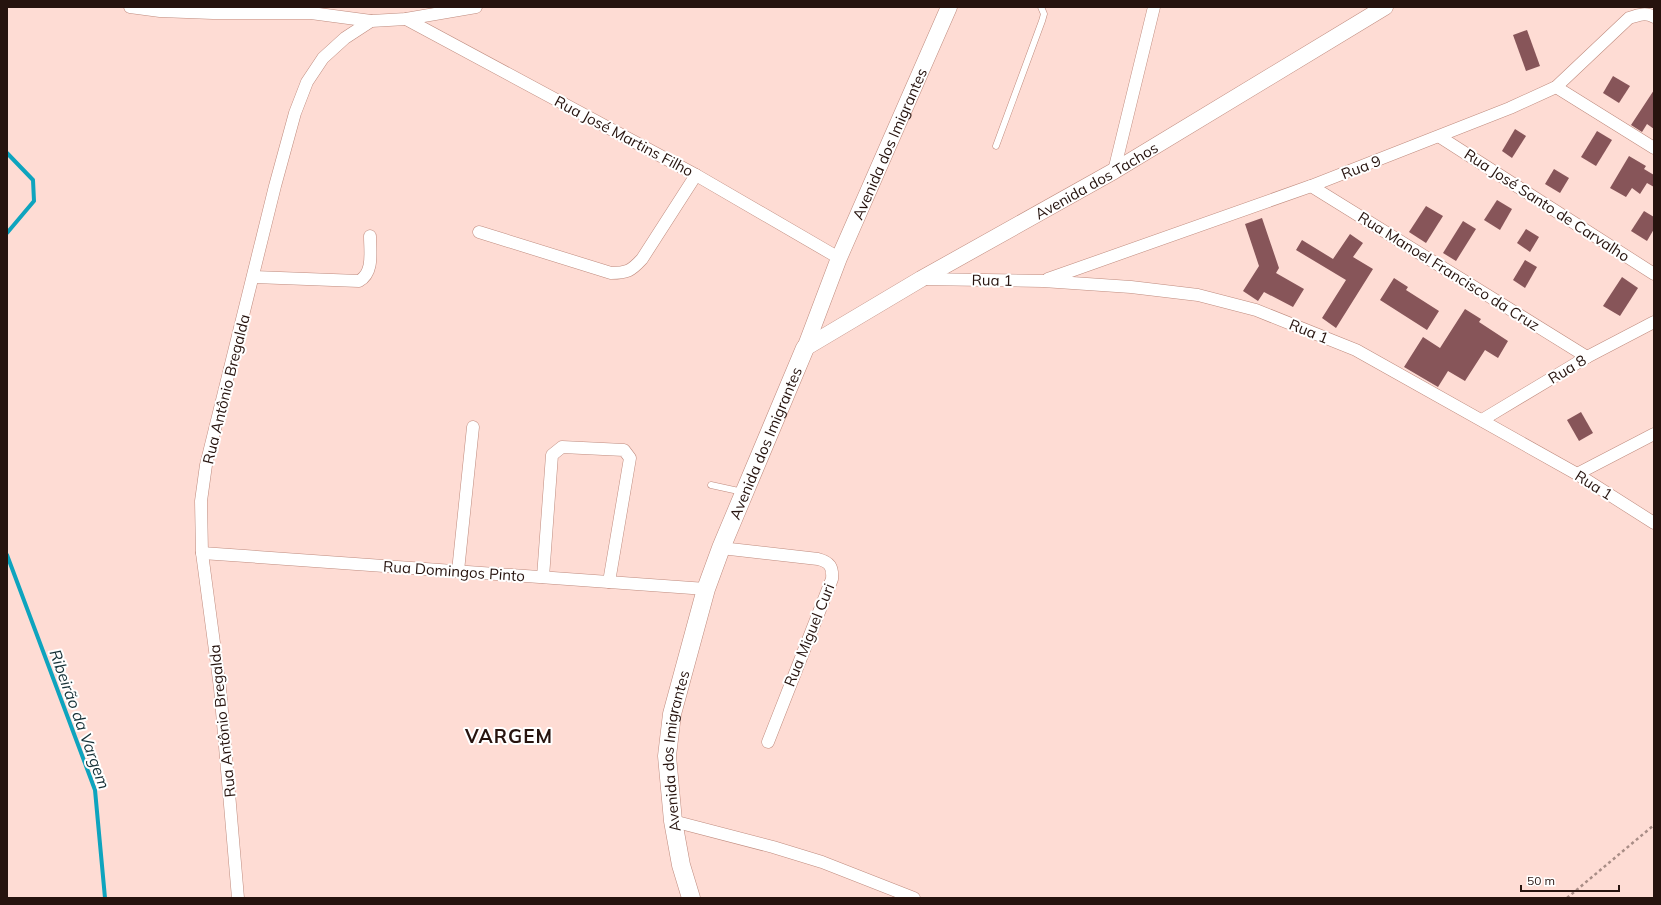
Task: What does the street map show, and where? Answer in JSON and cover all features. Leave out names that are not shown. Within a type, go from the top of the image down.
[{"type":"main road","name":"Avenida dos Imigrantes","points":[[691,898],[681,865],[673,821],[667,756],[672,714],[706,589],[744,492],[805,348]]},
{"type":"street","points":[[130,7],[160,11],[213,13],[311,13],[371,21]]},
{"type":"street","name":"Rua Antônio Bregalda","points":[[238,898],[220,688],[202,553],[201,501],[206,466],[254,277],[275,186],[295,113],[307,82],[322,58],[345,38],[371,21],[406,19],[476,7]]},
{"type":"street","name":"Avenida dos Imigrantes","points":[[805,348],[839,258],[949,7]]},
{"type":"street","points":[[1114,171],[1154,7]]},
{"type":"street","name":"Avenida dos Tachos","points":[[805,348],[921,279],[1114,171],[1385,7]]},
{"type":"street","name":"Rua 9","points":[[1044,281],[1311,186],[1440,137],[1556,87],[1629,18],[1640,14],[1649,14],[1654,17]]},
{"type":"street","name":"Rua José Martins Filho","points":[[406,19],[696,175],[839,258]]},
{"type":"street","points":[[1556,87],[1654,148]]},
{"type":"street","name":"Rua José Santo de Carvalho","points":[[1440,137],[1654,274]]},
{"type":"street","points":[[479,232],[611,273],[624,273],[633,268],[642,259],[696,175]]},
{"type":"street","name":"Rua Manoel Francisco da Cruz","points":[[1311,186],[1587,357]]},
{"type":"street","points":[[254,277],[359,281],[365,278],[369,271],[370,236]]},
{"type":"street","name":"Rua 1","points":[[921,279],[1044,281],[1131,287],[1198,295],[1256,310],[1356,350],[1577,474],[1654,523]]},
{"type":"street","name":"Rua 8","points":[[1482,420],[1587,357],[1654,322]]},
{"type":"street","points":[[458,571],[473,427]]},
{"type":"street","points":[[1577,474],[1654,434]]},
{"type":"street","points":[[542,577],[552,455],[562,447],[624,450],[630,458],[609,582]]},
{"type":"street","name":"Rua Miguel Curi","points":[[721,548],[818,559],[827,561],[832,569],[832,579],[777,715],[768,742]]},
{"type":"street","name":"Rua Domingos Pinto","points":[[202,553],[706,589]]},
{"type":"street","points":[[673,821],[773,846],[822,862],[914,898]]},
{"type":"lane","points":[[996,146],[1042,21],[1044,14],[1041,7]]},
{"type":"lane","points":[[711,485],[744,492]]},
{"type":"path","points":[[1567,898],[1654,825]]},
{"type":"building","points":[[1527,30],[1540,66],[1526,71],[1513,35]]},
{"type":"building","points":[[1613,76],[1630,86],[1619,103],[1603,93]]},
{"type":"building","points":[[1654,90],[1654,129],[1647,124],[1642,132],[1631,125]]},
{"type":"building","points":[[1515,129],[1526,136],[1512,158],[1502,151]]},
{"type":"building","points":[[1597,131],[1612,140],[1596,166],[1581,157]]},
{"type":"building","points":[[1629,156],[1646,166],[1644,169],[1654,175],[1654,187],[1647,183],[1640,194],[1632,188],[1626,197],[1610,188]]},
{"type":"building","points":[[1554,169],[1569,178],[1560,193],[1545,184]]},
{"type":"building","points":[[1497,200],[1512,209],[1500,230],[1484,220]]},
{"type":"building","points":[[1426,206],[1443,216],[1426,243],[1409,232]]},
{"type":"building","points":[[1644,211],[1654,217],[1654,229],[1647,241],[1631,231]]},
{"type":"building","points":[[1262,218],[1279,268],[1276,273],[1304,289],[1293,307],[1264,292],[1258,301],[1243,291],[1259,266],[1245,224]]},
{"type":"building","points":[[1463,221],[1476,229],[1456,261],[1443,253]]},
{"type":"building","points":[[1526,229],[1539,237],[1530,252],[1517,243]]},
{"type":"building","points":[[1350,234],[1363,243],[1353,257],[1373,269],[1336,328],[1322,318],[1346,280],[1296,250],[1302,240],[1333,259]]},
{"type":"building","points":[[1525,260],[1537,267],[1525,288],[1513,280]]},
{"type":"building","points":[[1622,277],[1638,288],[1620,316],[1603,306]]},
{"type":"building","points":[[1394,278],[1408,287],[1406,290],[1439,311],[1427,330],[1380,300]]},
{"type":"building","points":[[1465,309],[1481,319],[1479,322],[1508,341],[1498,358],[1485,350],[1465,381],[1448,371],[1438,387],[1404,367],[1423,337],[1440,348]]},
{"type":"building","points":[[1581,412],[1593,433],[1579,441],[1567,420]]},
{"type":"waterway","name":"Ribeirão da Vargem","points":[[7,153],[33,180],[34,201],[7,233]]},
{"type":"waterway","name":"Ribeirão da Vargem","points":[[7,555],[95,790],[105,898]]},
{"type":"district","name":"VARGEM","points":[[509,736]]}]
